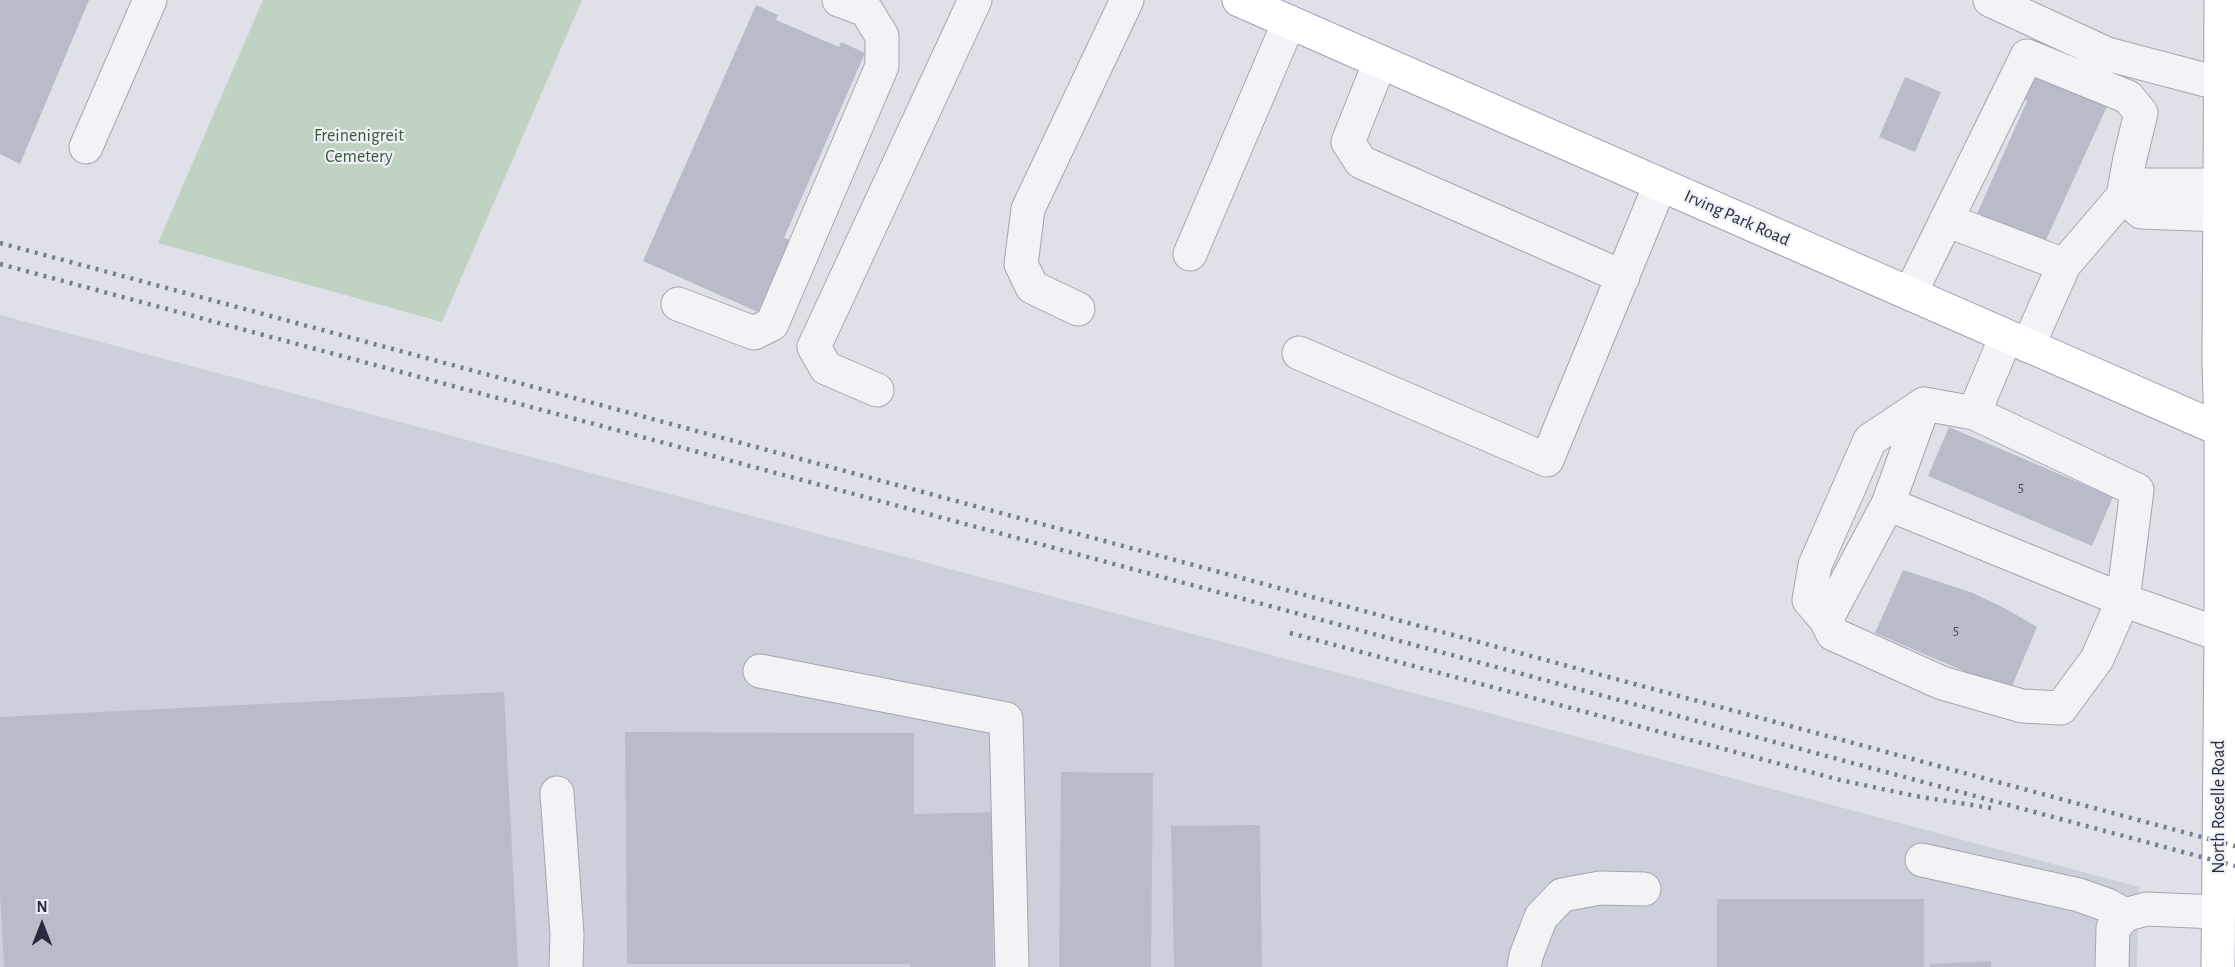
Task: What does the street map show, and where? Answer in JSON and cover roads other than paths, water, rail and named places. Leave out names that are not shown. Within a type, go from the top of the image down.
[{"type":"main road","name":"Irving Park Road","points":[[1239,0],[2228,433]]},
{"type":"main road","name":"North Roselle Road","points":[[2218,967],[2221,635],[2228,433],[2219,360],[2220,200],[2225,104],[2221,0]]},
{"type":"lane","points":[[86,147],[150,0]]},
{"type":"lane","points":[[877,390],[826,368],[814,347],[975,0]]},
{"type":"lane","points":[[1078,309],[1032,287],[1021,264],[1028,209],[1127,0]]},
{"type":"lane","points":[[1990,0],[2107,54],[2225,104]]},
{"type":"lane","points":[[678,304],[753,333],[772,324],[882,66],[882,36],[862,3]]},
{"type":"lane","points":[[1190,254],[1289,22]]},
{"type":"lane","points":[[1910,294],[2026,56],[2128,97],[2141,113],[2123,196]]},
{"type":"lane","points":[[1380,62],[1348,142],[1361,162],[1623,277]]},
{"type":"lane","points":[[1299,353],[1547,460],[1660,185]]},
{"type":"lane","points":[[1974,413],[2064,265],[2123,196],[2142,185],[2220,200]]},
{"type":"lane","points":[[1946,220],[2064,265]]},
{"type":"lane","points":[[1826,620],[1888,504],[1924,404]]},
{"type":"lane","points":[[1924,404],[1974,413],[2137,490],[2123,600],[2097,659],[2061,708],[2022,706],[1942,683],[1833,634],[1826,620],[1809,600],[1815,565],[1870,440],[1924,404]]},
{"type":"lane","points":[[1888,504],[2123,600],[2221,635]]},
{"type":"lane","points":[[760,672],[1006,719],[1012,967]]},
{"type":"lane","points":[[557,794],[567,934],[566,967]]},
{"type":"lane","points":[[1922,860],[2079,895],[2107,905],[2125,915]]},
{"type":"lane","points":[[1524,967],[1541,917],[1562,895],[1600,888],[1644,889]]},
{"type":"lane","points":[[2112,967],[2113,928],[2125,915],[2146,909],[2218,912]]},
{"type":"railway","points":[[0,243],[2235,846]]},
{"type":"railway","points":[[0,264],[2235,866]]},
{"type":"railway","points":[[1290,633],[1840,780],[1915,796],[1997,809]]},
{"type":"park label","name":"Freinenigreit Cemetery","points":[[359,146]]}]
